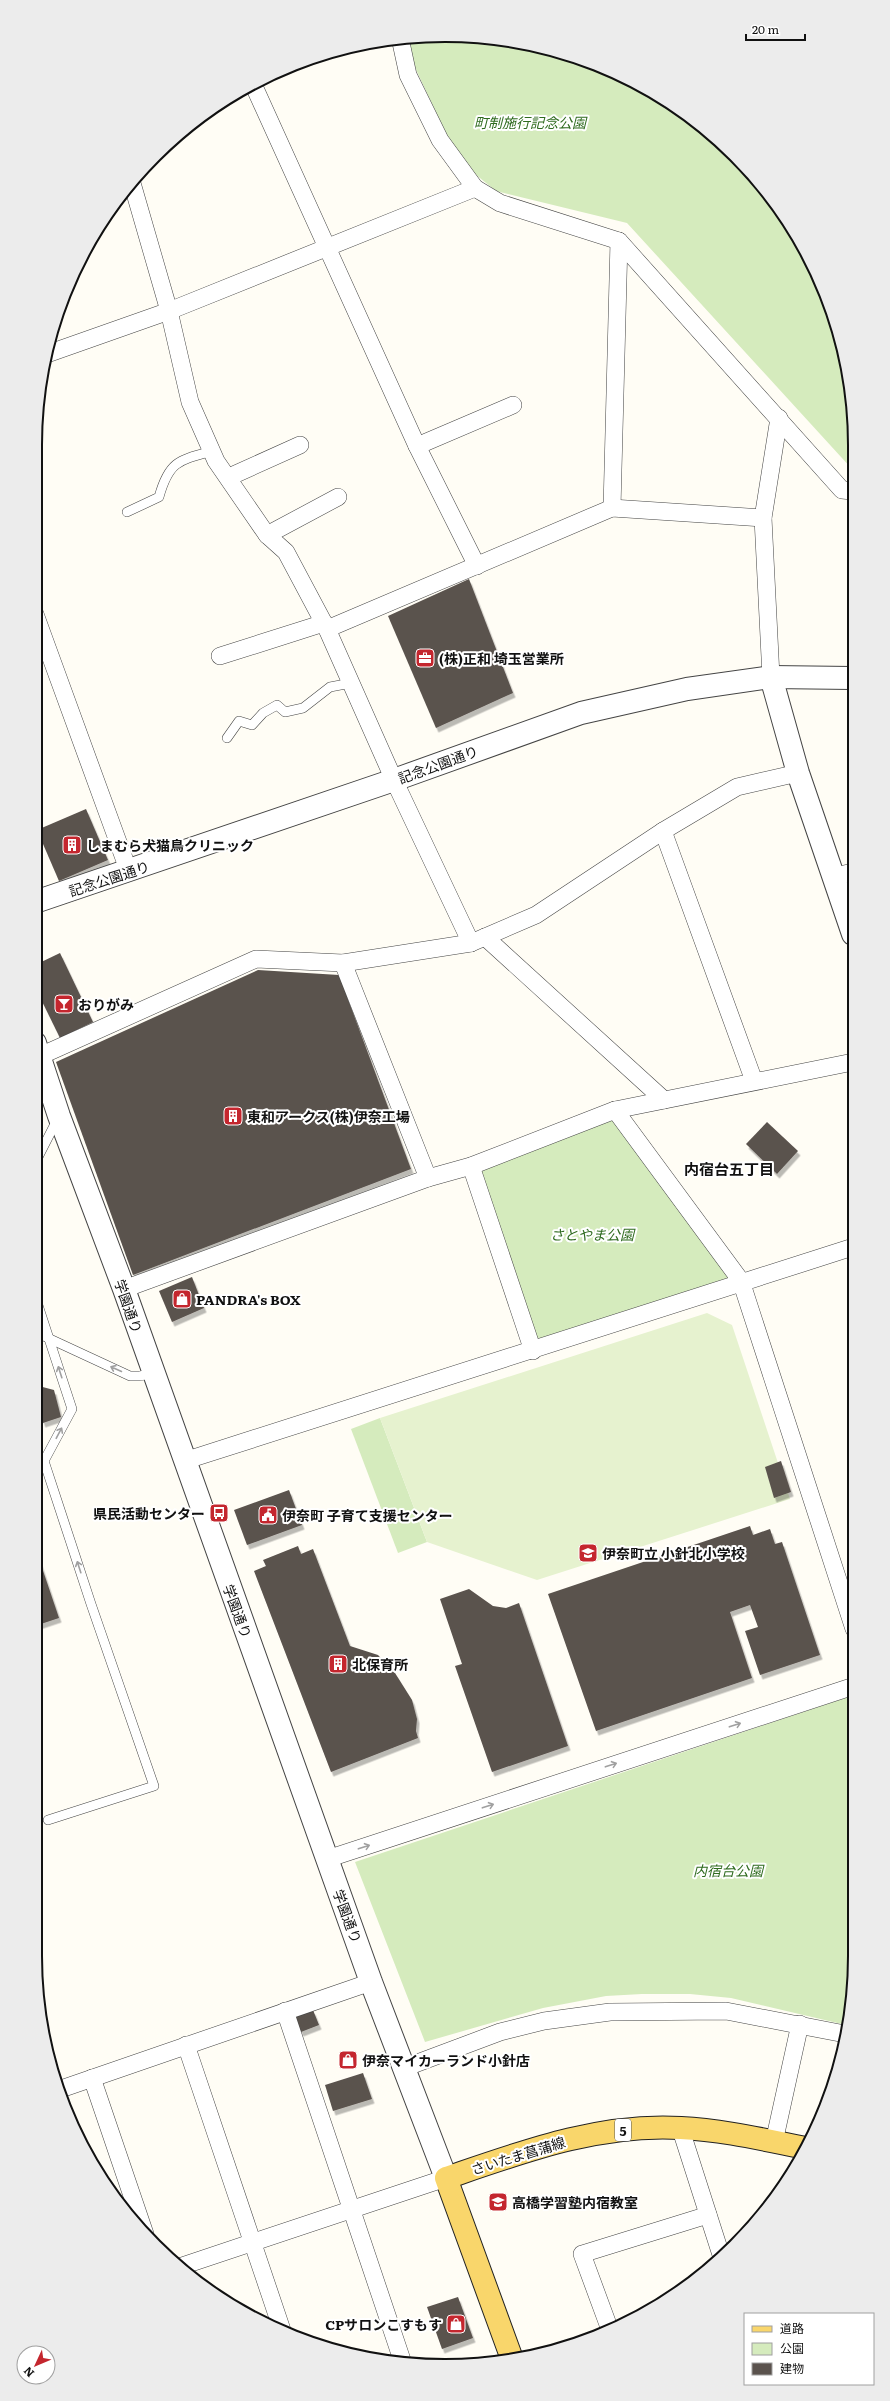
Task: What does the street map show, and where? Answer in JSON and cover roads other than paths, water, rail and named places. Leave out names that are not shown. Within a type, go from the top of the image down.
[{"type":"main road","name":"さいたま菖蒲線","points":[[446,2178],[538,2146],[611,2130],[680,2127],[720,2132],[800,2147]]},
{"type":"main road","points":[[446,2178],[510,2354]]},
{"type":"street","points":[[401,44],[408,75],[440,140],[475,188],[500,203],[619,241],[842,490],[848,491]]},
{"type":"street","points":[[256,90],[417,446],[477,566]]},
{"type":"street","points":[[53,352],[169,311],[475,188]]},
{"type":"street","points":[[134,189],[169,311],[190,402],[216,460],[267,535],[286,552],[326,626],[394,780],[478,940],[664,1100]]},
{"type":"street","points":[[612,508],[619,241]]},
{"type":"street","points":[[417,446],[513,405]]},
{"type":"street","points":[[779,418],[763,518],[771,677],[798,773],[844,874],[848,901]]},
{"type":"street","points":[[229,478],[300,445]]},
{"type":"street","points":[[267,535],[338,497]]},
{"type":"street","points":[[220,656],[326,626],[477,566],[612,508],[763,518]]},
{"type":"street","points":[[42,633],[129,872]]},
{"type":"street","name":"記念公園通り","points":[[42,900],[129,872],[394,780],[580,712],[687,688],[771,677],[848,678]]},
{"type":"street","points":[[42,1047],[256,959],[343,963],[478,940],[536,915],[663,831],[737,787],[798,773]]},
{"type":"street","points":[[663,831],[754,1081]]},
{"type":"street","points":[[343,963],[428,1178]]},
{"type":"street","points":[[124,1289],[428,1178],[471,1166],[615,1110],[848,1063]]},
{"type":"street","name":"学園通り","points":[[42,1064],[59,1116],[124,1289],[184,1461],[371,1982],[446,2178]]},
{"type":"street","points":[[615,1110],[741,1281],[848,1611]]},
{"type":"street","points":[[471,1166],[533,1351]]},
{"type":"street","points":[[184,1461],[533,1351],[741,1281],[848,1249]]},
{"type":"street","points":[[327,1859],[848,1688]]},
{"type":"street","points":[[64,2088],[371,1982]]},
{"type":"street","points":[[404,2068],[500,2032],[544,2021],[610,2012],[726,2011],[840,2033]]},
{"type":"street","points":[[285,2012],[401,2357]]},
{"type":"street","points":[[774,2142],[800,2024]]},
{"type":"street","points":[[186,2046],[279,2323]]},
{"type":"street","points":[[92,2078],[140,2220]]},
{"type":"street","points":[[680,2127],[720,2251]]},
{"type":"street","points":[[186,2264],[446,2178]]},
{"type":"street","points":[[608,2324],[582,2254],[708,2215]]},
{"type":"lane","points":[[127,512],[159,497],[164,478],[174,465],[191,457],[213,451]]},
{"type":"lane","points":[[227,738],[240,721],[252,725],[264,713],[277,706],[285,712],[303,708],[314,697],[330,687],[350,683]]},
{"type":"lane","points":[[42,1149],[59,1116]]},
{"type":"lane","points":[[42,1316],[72,1409],[44,1461],[91,1604],[154,1786],[48,1820]]},
{"type":"lane","points":[[42,1335],[130,1376],[140,1376],[153,1373]]},
{"type":"place","name":"(株)正和 埼玉営業所","points":[[425,658]]},
{"type":"place","name":"しまむら犬猫鳥クリニック","points":[[72,845]]},
{"type":"place","name":"おりがみ","points":[[64,1004]]},
{"type":"place","name":"東和アークス(株)伊奈工場","points":[[233,1116]]},
{"type":"place","name":"PANDRA's BOX","points":[[182,1299]]},
{"type":"place","name":"県民活動センター","points":[[219,1513]]},
{"type":"place","name":"伊奈町 子育て支援センター","points":[[268,1515]]},
{"type":"place","name":"伊奈町立 小針北小学校","points":[[588,1553]]},
{"type":"place","name":"北保育所","points":[[338,1664]]},
{"type":"place","name":"伊奈マイカーランド小針店","points":[[348,2060]]},
{"type":"place","name":"高橋学習塾内宿教室","points":[[498,2202]]},
{"type":"place","name":"CPサロンこすもす","points":[[456,2324]]},
{"type":"district","name":"内宿台五丁目","points":[[729,1168]]},
{"type":"park label","name":"町制施行記念公園","points":[[530,122]]},
{"type":"park label","name":"さとやま公園","points":[[592,1234]]},
{"type":"park label","name":"内宿台公園","points":[[728,1870]]}]
